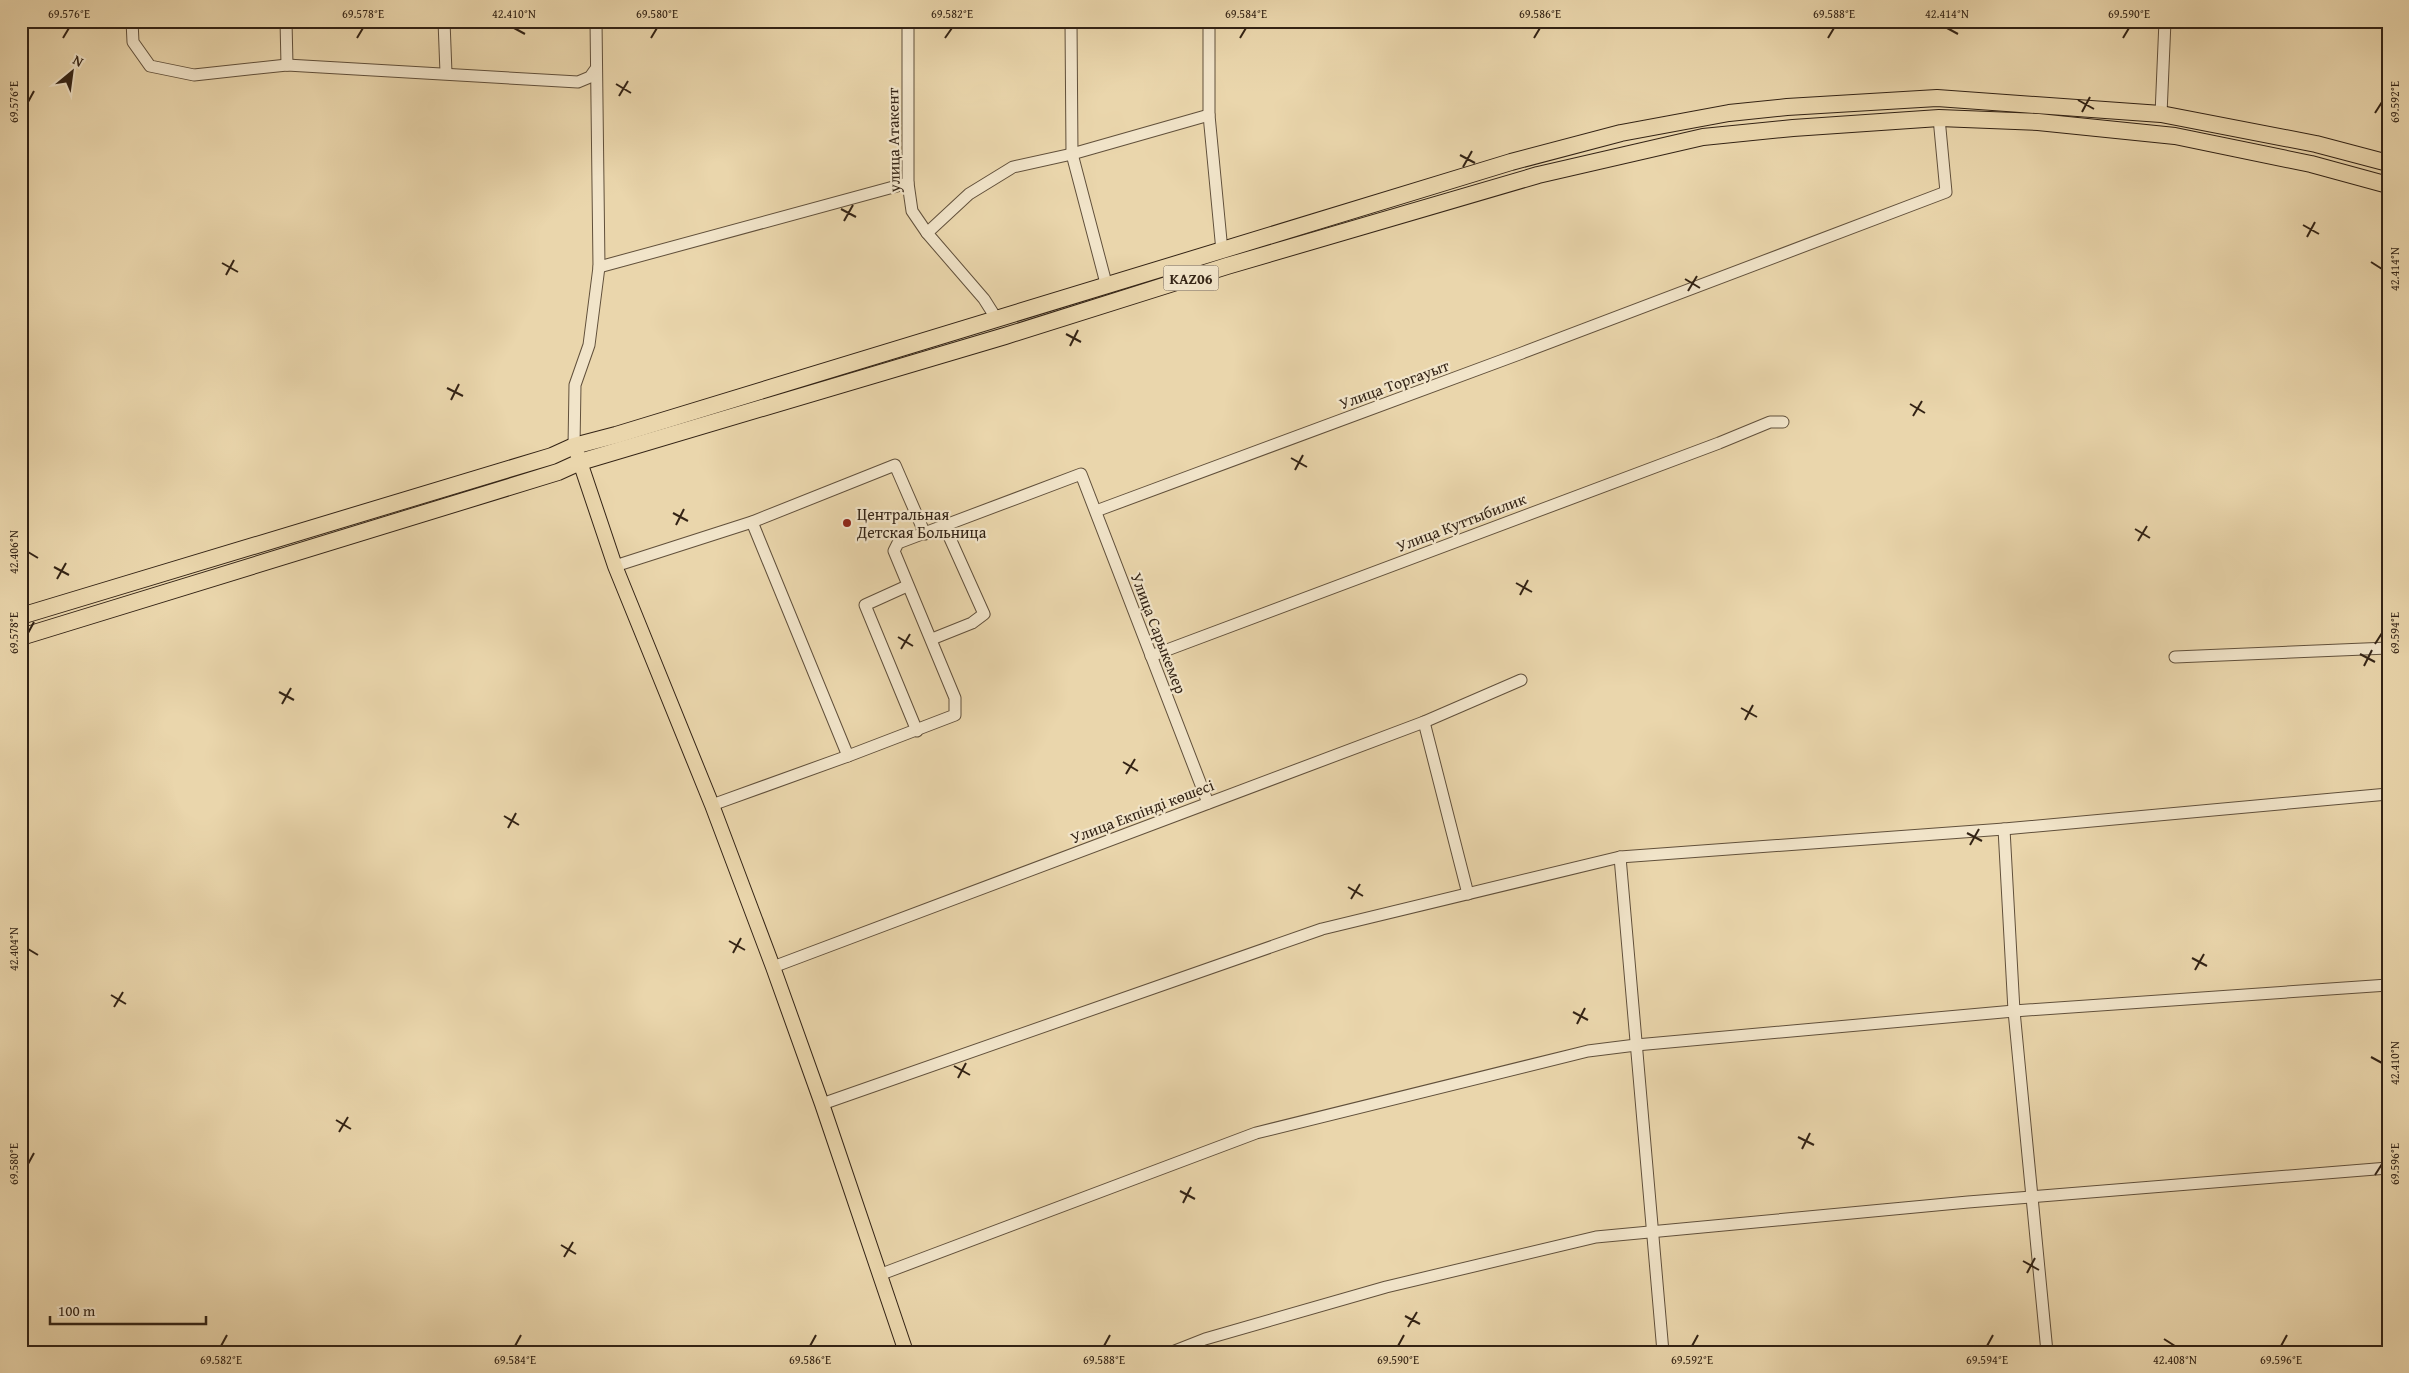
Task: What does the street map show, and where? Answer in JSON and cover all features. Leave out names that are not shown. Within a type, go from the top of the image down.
[{"type":"highway","name":"KАZ06","points":[[21,616],[552,456],[574,446],[996,318],[1107,287],[1510,162],[1621,133],[1729,113],[1786,107],[1937,98],[2161,114],[2316,144],[2388,163]]},
{"type":"highway","name":"KАZ06","points":[[21,637],[558,472],[580,462],[1005,336],[1227,266],[1538,175],[1703,137],[1793,128],[1940,118],[2038,122],[2176,136],[2311,164],[2388,185]]},
{"type":"highway","points":[[1510,162],[1517,182]]},
{"type":"main road","points":[[574,446],[615,566],[712,805],[773,967],[822,1104],[906,1352]]},
{"type":"street","points":[[132,21],[133,42],[150,66],[194,74],[288,65],[578,82],[590,77],[595,70]]},
{"type":"street","points":[[286,21],[288,65]]},
{"type":"street","points":[[444,21],[446,73]]},
{"type":"street","points":[[574,446],[575,385],[589,345],[599,267],[595,70],[596,21]]},
{"type":"street","name":"улица Атакент","points":[[908,21],[908,183],[912,211],[927,233],[971,282],[996,318]]},
{"type":"street","points":[[1071,21],[1072,154],[1107,287]]},
{"type":"street","points":[[1209,21],[1209,116],[1222,251]]},
{"type":"street","points":[[2161,114],[2166,21]]},
{"type":"street","points":[[927,233],[969,194],[1013,167],[1072,154],[1209,116]]},
{"type":"street","name":"Улица Торгауыт","points":[[1096,511],[1522,353],[1702,283],[1946,192],[1940,118]]},
{"type":"street","points":[[599,267],[908,183]]},
{"type":"street","name":"Улица Куттыбилик","points":[[1151,656],[1720,443],[1770,422],[1783,422]]},
{"type":"street","points":[[615,566],[752,522],[895,466],[925,534]]},
{"type":"street","name":"Улица Сарыкемер","points":[[944,525],[1081,474],[1208,803]]},
{"type":"street","points":[[752,522],[848,756]]},
{"type":"street","points":[[712,805],[917,731],[955,715],[955,698],[894,551],[898,544],[944,525],[984,614],[972,623],[932,639]]},
{"type":"street","points":[[907,586],[865,605],[917,731]]},
{"type":"street","points":[[2175,657],[2388,648]]},
{"type":"street","name":"Улица Екпінді көшесі","points":[[773,967],[1424,722],[1521,680]]},
{"type":"street","points":[[1424,722],[1468,894]]},
{"type":"street","points":[[822,1104],[1322,929],[1620,857],[2004,829],[2388,794]]},
{"type":"street","points":[[2004,829],[2014,1010],[2047,1352]]},
{"type":"street","points":[[1620,857],[1663,1352]]},
{"type":"street","points":[[879,1275],[1256,1133],[1588,1051],[2014,1010],[2388,985]]},
{"type":"street","points":[[1172,1352],[1206,1339],[1386,1287],[1596,1237],[1653,1230],[2388,1168]]},
{"type":"place","name":"Центральная Детская Больница","points":[[847,523]]}]
